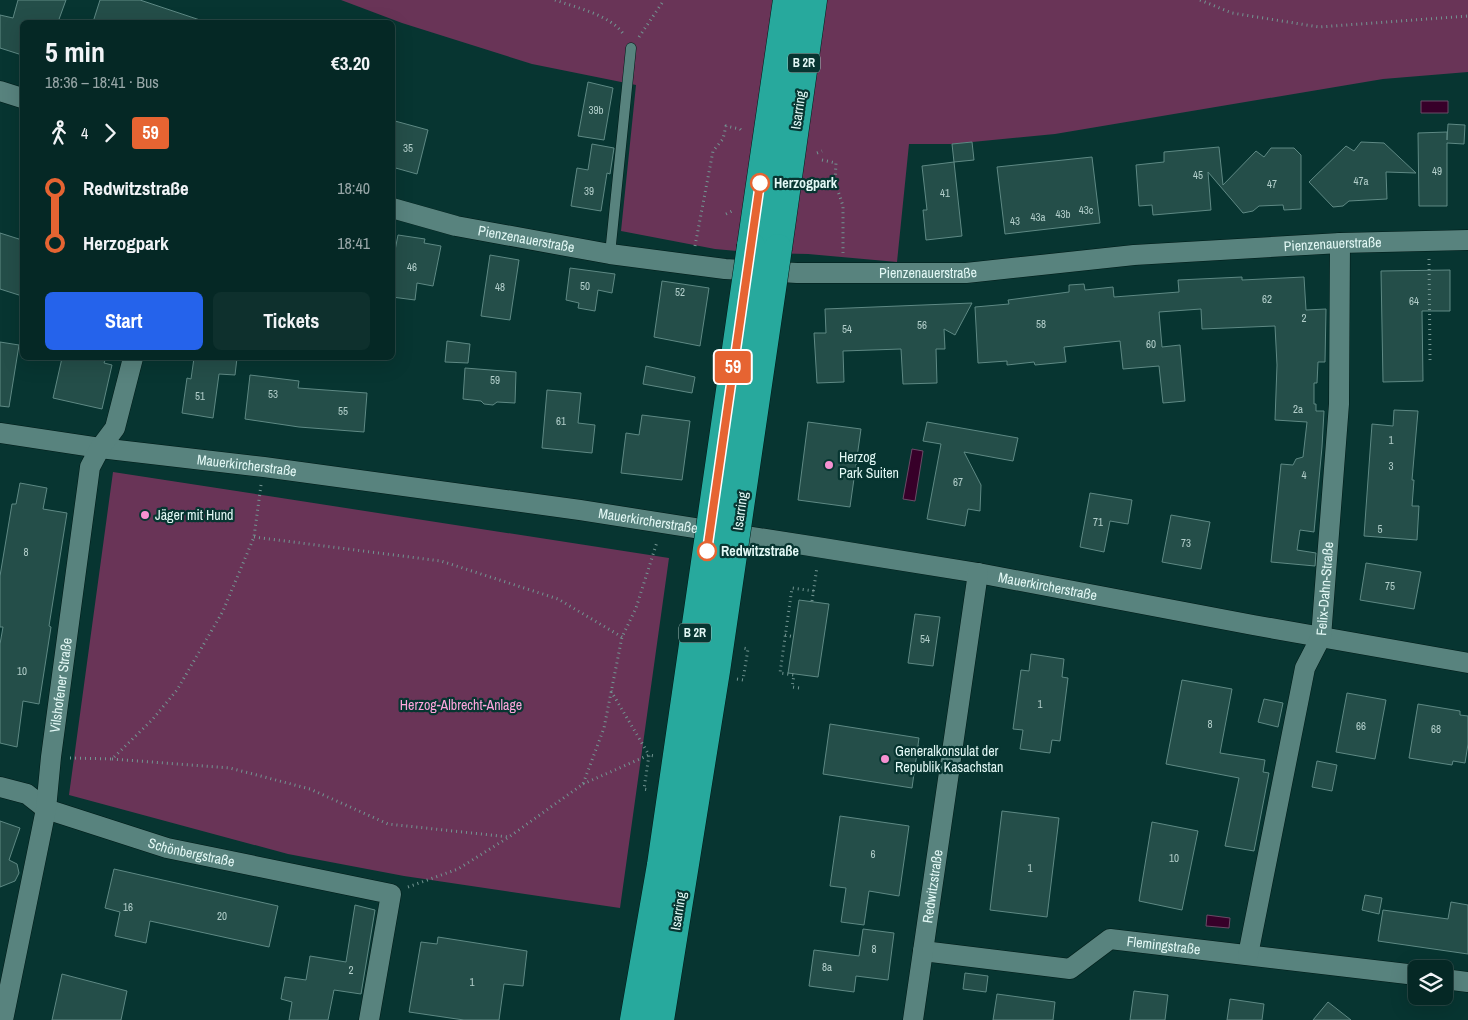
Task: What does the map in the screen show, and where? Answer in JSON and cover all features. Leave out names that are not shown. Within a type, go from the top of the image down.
[{"type":"highway","name":"Isarring","points":[[634,1020],[661,866],[787,0]]},
{"type":"highway","name":"Isarring","points":[[660,1020],[716,671],[813,0]]},
{"type":"street","points":[[0,91],[20,97]]},
{"type":"street","name":"Pienzenauerstraße","points":[[395,209],[456,226],[610,254],[725,269],[850,274],[966,273],[1134,255],[1340,243],[1468,240]]},
{"type":"street","name":"Felix-Dahn-Straße","points":[[1248,955],[1305,668],[1321,637],[1340,404],[1340,243]]},
{"type":"street","name":"Vilshofener Straße","points":[[3,1020],[46,809],[51,757],[90,467],[100,448],[116,428],[133,360]]},
{"type":"street","name":"Mauerkircherstraße","points":[[0,433],[100,448],[264,467],[663,523],[978,574],[1468,663]]},
{"type":"street","name":"Redwitzstraße","points":[[913,1020],[978,574]]},
{"type":"street","name":"Schönbergstraße","points":[[0,787],[27,794],[46,809],[166,848],[391,894]]},
{"type":"street","points":[[370,1020],[391,894]]},
{"type":"street","name":"Flemingstraße","points":[[923,950],[1070,969],[1110,939],[1408,974]]},
{"type":"street","points":[[1453,980],[1468,982]]},
{"type":"lane","points":[[610,254],[631,48]]},
{"type":"path","points":[[555,0],[609,20],[620,30],[631,48],[664,0]]},
{"type":"path","points":[[1200,0],[1232,13],[1319,27],[1468,16]]},
{"type":"path","points":[[686,264],[688,246],[695,247],[713,151],[723,139],[726,126],[740,129],[745,135]]},
{"type":"path","points":[[816,153],[822,151]]},
{"type":"path","points":[[822,160],[836,163],[835,182],[843,206],[843,261],[851,262],[850,274]]},
{"type":"path","points":[[726,214],[732,212]]},
{"type":"path","points":[[1429,241],[1430,360]]},
{"type":"path","points":[[112,759],[152,720],[176,690],[223,611],[254,536],[264,467]]},
{"type":"path","points":[[583,784],[604,728],[622,637],[636,608],[663,523]]},
{"type":"path","points":[[254,536],[441,561],[558,599],[622,637]]},
{"type":"path","points":[[799,688],[792,687],[794,676],[780,673],[792,588],[814,591],[812,602]]},
{"type":"path","points":[[785,635],[794,637]]},
{"type":"path","points":[[744,675],[748,648]]},
{"type":"path","points":[[611,691],[649,755],[645,785]]},
{"type":"path","points":[[391,894],[458,869],[509,837],[583,784],[649,755]]},
{"type":"path","points":[[51,757],[112,759],[230,768],[310,789],[388,824],[509,837]]},
{"type":"green space","points":[[341,0],[1468,0],[1468,72],[1383,79],[1055,134],[952,144],[909,144],[897,262],[808,254],[759,253],[715,249],[621,231],[636,85],[532,64],[394,20]]},
{"type":"green space","name":"Herzog-Albrecht-Anlage","points":[[113,472],[669,558],[620,908],[404,876],[288,854],[69,795]]},
{"type":"shaded area","points":[[1421,101],[1448,101],[1448,113],[1421,113]]},
{"type":"shaded area","points":[[912,449],[923,451],[915,501],[903,499]]},
{"type":"shaded area","points":[[1207,915],[1230,918],[1229,928],[1206,926]]},
{"type":"building","points":[[18,0],[66,0],[59,20],[20,20],[20,54],[0,48],[0,15],[13,18]]},
{"type":"building","points":[[100,0],[140,0],[200,20],[94,20]]},
{"type":"building","points":[[588,82],[613,88],[604,140],[578,136]]},
{"type":"building","points":[[395,121],[428,130],[417,174],[395,168]]},
{"type":"building","points":[[1448,124],[1465,125],[1464,144],[1447,143],[1447,206],[1419,206],[1418,133],[1447,132],[1447,140]]},
{"type":"building","points":[[972,142],[974,160],[954,162],[952,144]]},
{"type":"building","points":[[1361,142],[1384,143],[1416,173],[1386,172],[1387,199],[1349,201],[1343,206],[1333,207],[1309,182],[1346,146],[1354,151]]},
{"type":"building","points":[[592,144],[614,148],[610,174],[607,173],[601,211],[571,206],[577,168],[588,170]]},
{"type":"building","points":[[1219,147],[1223,185],[1256,151],[1264,157],[1271,148],[1294,148],[1301,155],[1301,209],[1284,210],[1283,205],[1259,206],[1253,211],[1243,213],[1208,172],[1211,210],[1153,215],[1152,205],[1139,206],[1136,165],[1164,162],[1164,152]]},
{"type":"building","points":[[1092,157],[1100,223],[1005,234],[997,167]]},
{"type":"building","points":[[954,162],[962,236],[926,240],[923,210],[927,210],[922,166]]},
{"type":"building","points":[[0,233],[20,239],[20,295],[0,289]]},
{"type":"building","points":[[398,235],[425,239],[424,243],[441,246],[433,286],[417,283],[415,300],[395,297],[395,250]]},
{"type":"building","points":[[490,255],[519,260],[510,320],[481,316]]},
{"type":"building","points":[[570,268],[615,274],[612,293],[598,290],[595,311],[578,308],[579,303],[566,300]]},
{"type":"building","points":[[1450,270],[1450,311],[1422,311],[1423,381],[1383,382],[1381,271]]},
{"type":"building","points":[[1242,277],[1242,280],[1304,277],[1306,310],[1326,309],[1325,362],[1318,362],[1317,383],[1314,383],[1316,411],[1324,411],[1314,532],[1300,530],[1297,550],[1316,553],[1315,566],[1271,562],[1281,464],[1293,465],[1296,459],[1303,457],[1307,422],[1275,420],[1277,365],[1275,326],[1202,329],[1201,309],[1159,312],[1162,347],[1180,345],[1185,401],[1163,403],[1159,366],[1123,369],[1120,341],[1064,347],[1066,362],[1035,365],[1034,362],[1007,365],[1007,361],[978,363],[975,307],[1009,304],[1008,300],[1069,292],[1069,285],[1084,284],[1085,290],[1113,287],[1114,297],[1179,292],[1178,280]]},
{"type":"building","points":[[662,281],[709,288],[700,346],[654,337]]},
{"type":"building","points":[[972,303],[955,335],[944,329],[945,349],[936,349],[937,383],[903,384],[901,349],[843,351],[844,382],[817,383],[814,333],[826,333],[825,309]]},
{"type":"building","points":[[447,341],[470,344],[468,363],[445,362]]},
{"type":"building","points":[[0,342],[19,345],[9,407],[0,406]]},
{"type":"building","points":[[62,360],[105,360],[104,363],[112,365],[102,409],[53,398]]},
{"type":"building","points":[[194,360],[237,360],[235,375],[219,374],[213,418],[182,413],[187,378],[191,379]]},
{"type":"building","points":[[646,366],[695,377],[692,393],[643,384]]},
{"type":"building","points":[[465,368],[516,372],[515,403],[497,402],[493,405],[484,404],[481,401],[463,399]]},
{"type":"building","points":[[250,375],[299,381],[298,388],[367,393],[364,432],[299,427],[245,419]]},
{"type":"building","points":[[547,390],[581,393],[578,423],[595,425],[592,453],[542,448]]},
{"type":"building","points":[[1394,410],[1418,411],[1412,480],[1414,480],[1412,506],[1419,506],[1417,540],[1364,536],[1372,424],[1393,426]]},
{"type":"building","points":[[642,415],[690,421],[682,480],[621,473],[626,433],[639,435]]},
{"type":"building","name":"Herzog Park Suiten","points":[[808,422],[861,429],[850,507],[798,500]]},
{"type":"building","points":[[927,422],[1018,438],[1013,461],[964,452],[981,485],[980,511],[968,509],[965,526],[927,519],[941,444],[923,441]]},
{"type":"building","points":[[20,483],[47,488],[43,509],[67,513],[39,704],[23,701],[17,747],[0,743],[0,644],[3,627],[0,627],[0,576],[12,504],[16,504]]},
{"type":"building","points":[[1090,493],[1132,500],[1128,524],[1110,521],[1104,552],[1080,547]]},
{"type":"building","points":[[1171,515],[1210,522],[1201,569],[1162,562]]},
{"type":"building","points":[[1366,563],[1421,572],[1414,609],[1360,600]]},
{"type":"building","points":[[799,600],[829,604],[818,677],[788,673]]},
{"type":"building","points":[[915,614],[940,617],[933,666],[908,663]]},
{"type":"building","points":[[1031,654],[1064,659],[1062,677],[1068,678],[1060,741],[1052,740],[1050,753],[1020,749],[1023,730],[1013,729],[1021,670],[1029,671]]},
{"type":"building","points":[[1182,680],[1232,689],[1220,753],[1265,760],[1263,772],[1269,773],[1254,851],[1225,846],[1239,778],[1166,764]]},
{"type":"building","points":[[1347,693],[1386,700],[1375,759],[1336,752]]},
{"type":"building","points":[[1264,699],[1283,703],[1278,727],[1258,722]]},
{"type":"building","points":[[1418,704],[1460,711],[1460,715],[1468,716],[1468,744],[1465,763],[1453,761],[1452,765],[1409,758]]},
{"type":"building","points":[[830,724],[919,738],[912,788],[823,774]]},
{"type":"building","points":[[1317,761],[1337,765],[1332,791],[1312,787]]},
{"type":"building","points":[[1002,811],[1059,818],[1047,917],[990,910]]},
{"type":"building","points":[[840,816],[909,826],[899,896],[869,891],[864,925],[841,922],[846,888],[830,886]]},
{"type":"building","points":[[0,821],[20,828],[9,860],[17,864],[19,873],[15,881],[0,887]]},
{"type":"building","points":[[1152,822],[1198,831],[1182,910],[1139,901]]},
{"type":"building","points":[[114,869],[278,906],[269,947],[150,921],[146,943],[115,936],[120,912],[105,908]]},
{"type":"building","points":[[1365,895],[1382,898],[1379,914],[1362,910]]},
{"type":"building","points":[[1451,902],[1468,905],[1468,954],[1378,941],[1383,910],[1448,919]]},
{"type":"building","points":[[355,905],[375,910],[361,994],[334,990],[328,1020],[289,1020],[292,1002],[281,999],[285,977],[306,980],[310,956],[346,962]]},
{"type":"building","points":[[863,929],[894,933],[888,980],[856,976],[854,992],[809,986],[814,950],[859,956]]},
{"type":"building","points":[[438,937],[527,951],[523,986],[504,984],[499,1020],[464,1020],[409,1012],[421,942],[437,944]]},
{"type":"building","points":[[965,973],[988,976],[986,992],[963,989]]},
{"type":"building","points":[[62,974],[127,991],[121,1020],[52,1020]]},
{"type":"building","points":[[1134,991],[1168,995],[1165,1020],[1130,1020]]},
{"type":"building","points":[[997,994],[1055,1002],[1053,1020],[993,1020]]},
{"type":"building","points":[[1230,999],[1264,1004],[1262,1020],[1227,1020]]},
{"type":"building","points":[[1328,1002],[1351,1020],[1313,1020]]},
{"type":"bus line","name":"59","points":[[707,551],[760,183]]},
{"type":"place","name":"Herzogpark","points":[[760,183]]},
{"type":"place","name":"Herzog Park Suiten","points":[[829,465]]},
{"type":"place","name":"Jäger mit Hund","points":[[145,515]]},
{"type":"place","name":"Redwitzstraße","points":[[707,551]]},
{"type":"place","name":"Generalkonsulat der Republik Kasachstan","points":[[885,759]]}]
